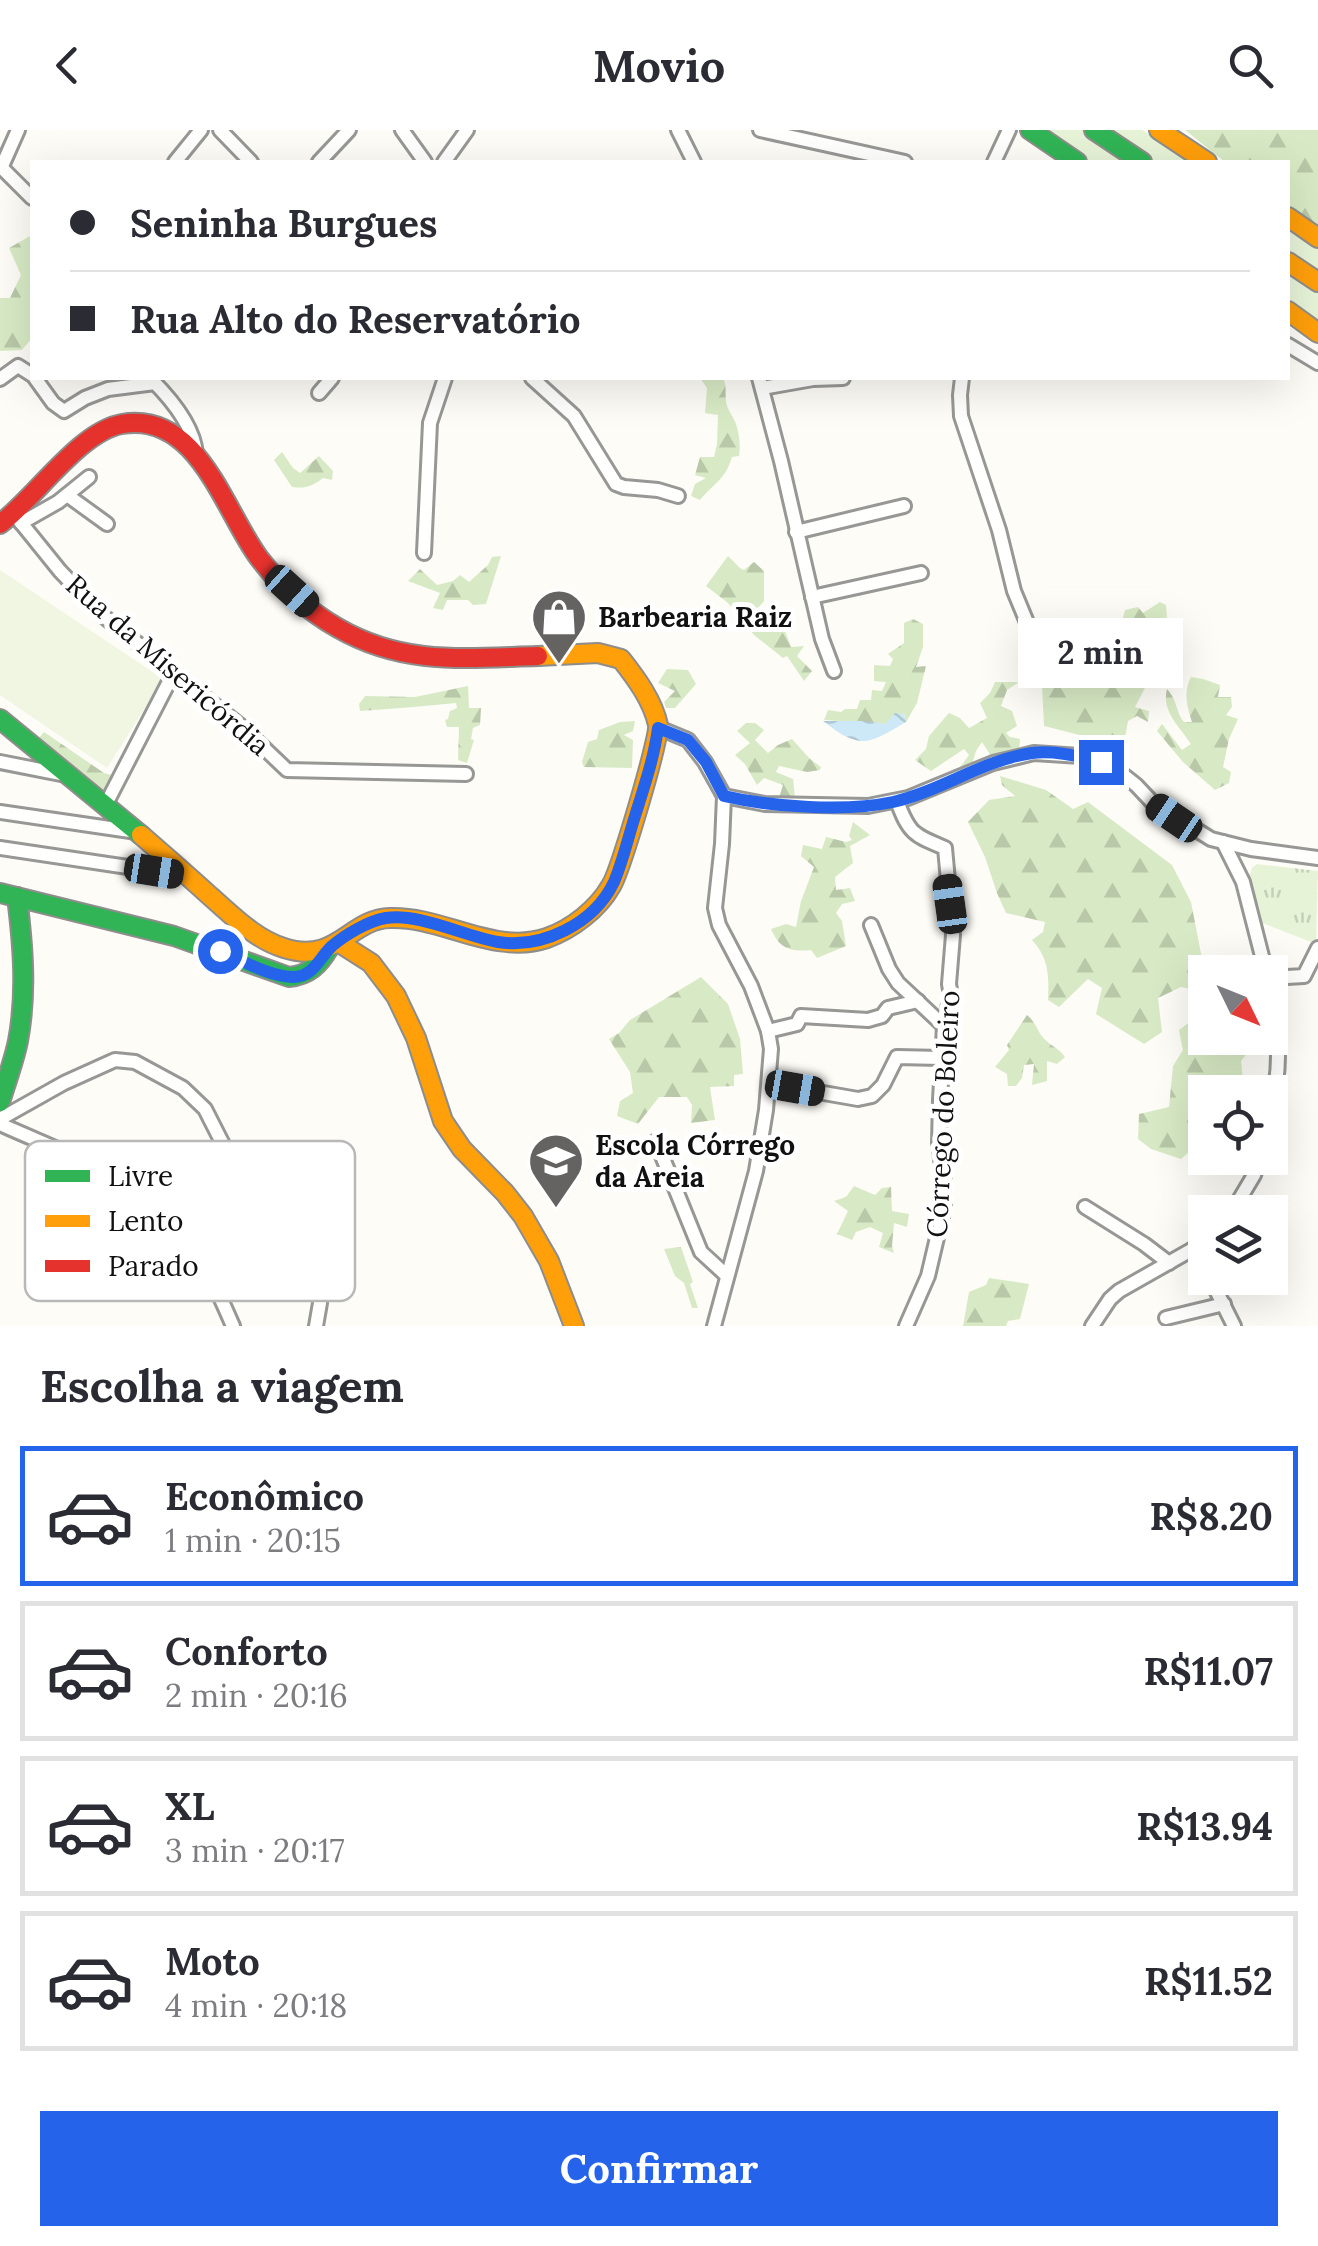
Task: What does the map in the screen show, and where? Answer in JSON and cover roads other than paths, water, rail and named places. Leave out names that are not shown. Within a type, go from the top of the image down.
[{"type":"main road","points":[[1030,130],[1074,160]]},
{"type":"main road","points":[[1094,130],[1139,160]]},
{"type":"main road","points":[[1159,130],[1204,160]]},
{"type":"main road","points":[[1290,219],[1318,238]]},
{"type":"main road","points":[[1290,263],[1318,282]]},
{"type":"main road","points":[[0,1102],[16,1048],[25,968],[9,895],[185,939],[289,977],[310,971],[334,945],[384,918],[411,920],[515,943],[553,936],[575,924],[599,903],[614,882],[658,728],[644,692],[621,659],[612,655],[432,660],[378,645],[338,628],[311,608],[262,560],[196,454],[180,440],[148,424],[126,423],[105,429],[82,446],[12,520]]},
{"type":"main road","points":[[4,724],[106,804],[237,920],[273,946],[293,951],[334,945],[372,964],[416,1037],[444,1124],[528,1224],[574,1326]]},
{"type":"street","points":[[18,130],[1,166],[30,196]]},
{"type":"street","points":[[177,160],[201,130]]},
{"type":"street","points":[[220,130],[250,160]]},
{"type":"street","points":[[321,160],[349,130]]},
{"type":"street","points":[[402,130],[424,160]]},
{"type":"street","points":[[445,160],[467,130]]},
{"type":"street","points":[[678,130],[693,160]]},
{"type":"street","points":[[760,130],[831,137],[899,160]]},
{"type":"street","points":[[995,160],[1009,130]]},
{"type":"street","points":[[1290,346],[1318,363]]},
{"type":"street","points":[[0,380],[18,366],[30,374]]},
{"type":"street","points":[[37,380],[64,411],[108,388],[152,380],[172,402],[190,432],[196,454]]},
{"type":"street","points":[[319,393],[330,380]]},
{"type":"street","points":[[424,553],[430,423],[444,380]]},
{"type":"street","points":[[534,380],[574,416],[616,484],[678,496]]},
{"type":"street","points":[[800,380],[760,383],[822,639],[834,671]]},
{"type":"street","points":[[962,380],[961,416],[1026,620]]},
{"type":"street","points":[[12,520],[67,494],[89,476]]},
{"type":"street","points":[[67,494],[107,524]]},
{"type":"street","points":[[796,532],[904,506]]},
{"type":"street","name":"Rua da Misericórdia","points":[[12,520],[102,615],[242,727],[288,770],[466,774]]},
{"type":"street","points":[[812,597],[921,572]]},
{"type":"street","points":[[106,804],[174,672]]},
{"type":"street","points":[[658,728],[688,740],[706,762],[724,796],[715,908],[751,986],[771,1049],[756,1171],[714,1326]]},
{"type":"street","points":[[724,796],[784,806],[868,806],[897,801],[1034,752],[1080,756],[1117,770],[1154,804],[1211,839],[1318,858]]},
{"type":"street","points":[[0,762],[70,776]]},
{"type":"street","name":"Córrego do Boleiro","points":[[897,801],[906,826],[924,840],[945,848],[953,935],[951,996],[941,1058],[942,1224],[928,1276],[906,1326]]},
{"type":"street","points":[[0,812],[139,832]]},
{"type":"street","points":[[1223,842],[1243,882],[1263,955]]},
{"type":"street","points":[[0,848],[190,876]]},
{"type":"street","points":[[871,924],[898,983],[944,1026]]},
{"type":"street","points":[[1288,976],[1304,976],[1318,948]]},
{"type":"street","points":[[768,1031],[797,1024],[801,1016],[868,1020],[882,1016],[888,1008],[918,1001]]},
{"type":"street","points":[[770,1076],[795,1088],[858,1099],[872,1096],[883,1085],[896,1057],[941,1058]]},
{"type":"street","points":[[0,1121],[64,1083],[115,1060],[136,1062],[183,1088],[206,1109],[222,1141]]},
{"type":"street","points":[[0,1121],[42,1141]]},
{"type":"street","points":[[656,1141],[701,1252],[726,1275]]},
{"type":"street","points":[[1085,1208],[1169,1263]]},
{"type":"street","points":[[1092,1326],[1118,1291],[1188,1252]]},
{"type":"street","points":[[1219,1295],[1234,1326]]},
{"type":"street","points":[[221,1301],[233,1326]]},
{"type":"street","points":[[316,1326],[320,1301]]},
{"type":"street","points":[[1166,1318],[1224,1304]]},
{"type":"water","points":[[895,713],[904,714],[906,722],[864,741],[846,737],[823,721],[886,724]]},
{"type":"place","name":"Barbearia Raiz","points":[[559,666]]},
{"type":"place","name":"Escola Córrego da Areia","points":[[556,1210]]}]
